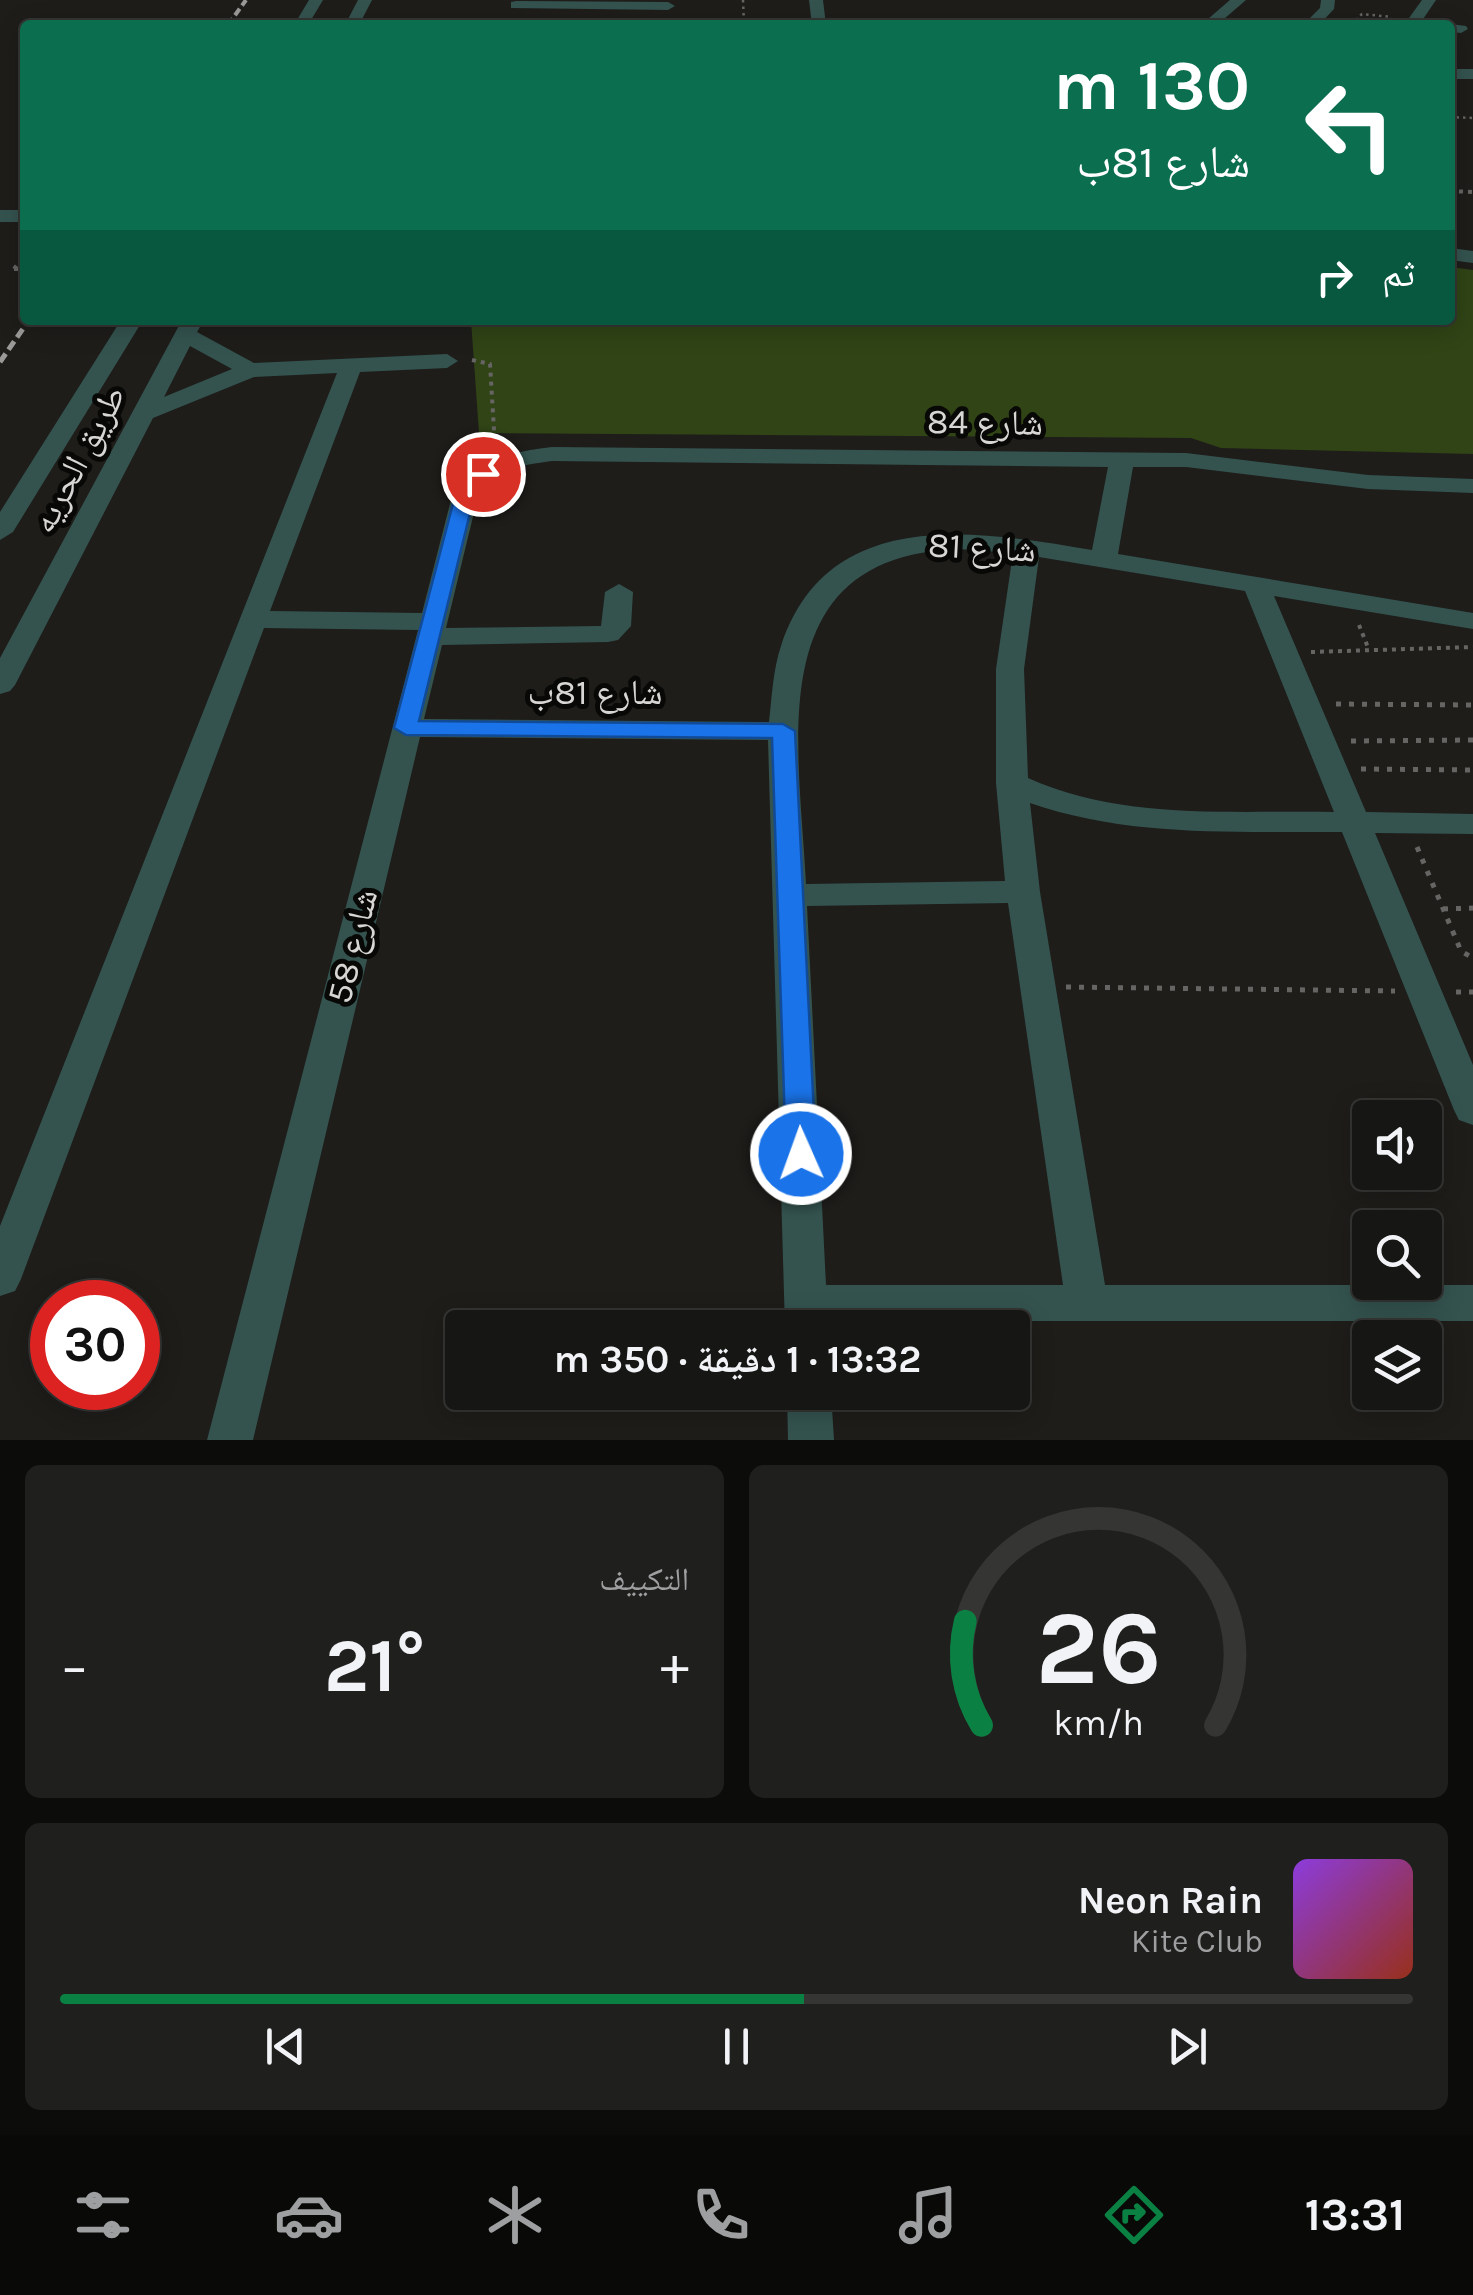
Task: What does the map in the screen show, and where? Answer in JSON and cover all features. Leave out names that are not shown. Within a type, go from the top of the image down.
[{"type":"street","points":[[1214,20],[1239,0]]},
{"type":"street","points":[[517,3],[668,3]]},
{"type":"street","points":[[1326,6],[1356,16]]},
{"type":"street","name":"طريق الحريه","points":[[0,532],[129,325]]},
{"type":"street","points":[[190,328],[250,370]]},
{"type":"street","name":"طريق الحريه","points":[[0,684],[140,414],[190,328]]},
{"type":"street","points":[[140,414],[250,370],[447,361]]},
{"type":"street","points":[[0,1280],[351,365]]},
{"type":"street","name":"شارع 84","points":[[496,465],[552,454],[618,453],[1122,458],[1252,466],[1368,482],[1473,486]]},
{"type":"street","points":[[1104,559],[1122,458]]},
{"type":"street","name":"شارع 58","points":[[230,1440],[465,496],[472,484],[496,465]]},
{"type":"street","name":"شارع 81","points":[[806,1310],[783,731],[799,633],[818,602],[863,560],[920,540],[954,538],[1473,621]]},
{"type":"street","points":[[1027,547],[1010,669],[1012,783],[1023,892],[1087,1303]]},
{"type":"street","points":[[1256,585],[1473,1110]]},
{"type":"street","points":[[254,619],[432,630],[608,634],[617,626],[619,592]]},
{"type":"street","name":"شارع 81ب","points":[[406,728],[783,731]]},
{"type":"street","points":[[1012,783],[1043,799],[1110,816],[1473,824]]},
{"type":"street","points":[[792,894],[1023,892]]},
{"type":"street","points":[[923,1310],[1087,1303],[1473,1303]]},
{"type":"street","points":[[810,1410],[811,1440]]},
{"type":"path","points":[[1356,16],[1384,20]]},
{"type":"path","points":[[447,361],[490,362],[496,465]]},
{"type":"path","points":[[1284,652],[1473,648]]},
{"type":"path","points":[[1306,704],[1473,705]]},
{"type":"path","points":[[1326,755],[1473,740]]},
{"type":"path","points":[[1326,755],[1473,770]]},
{"type":"path","points":[[1408,823],[1461,951],[1473,958]]},
{"type":"path","points":[[1443,908],[1473,908]]},
{"type":"path","points":[[1038,986],[1424,992]]},
{"type":"green space","points":[[1455,268],[1473,270],[1473,454],[1221,448],[1191,438],[479,433],[471,325],[1455,325]]},
{"type":"railway","points":[[232,20],[246,0]]},
{"type":"railway","points":[[0,362],[26,325]]},
{"type":"route","points":[[483,474],[465,496],[406,728],[783,731],[801,1154]]}]
